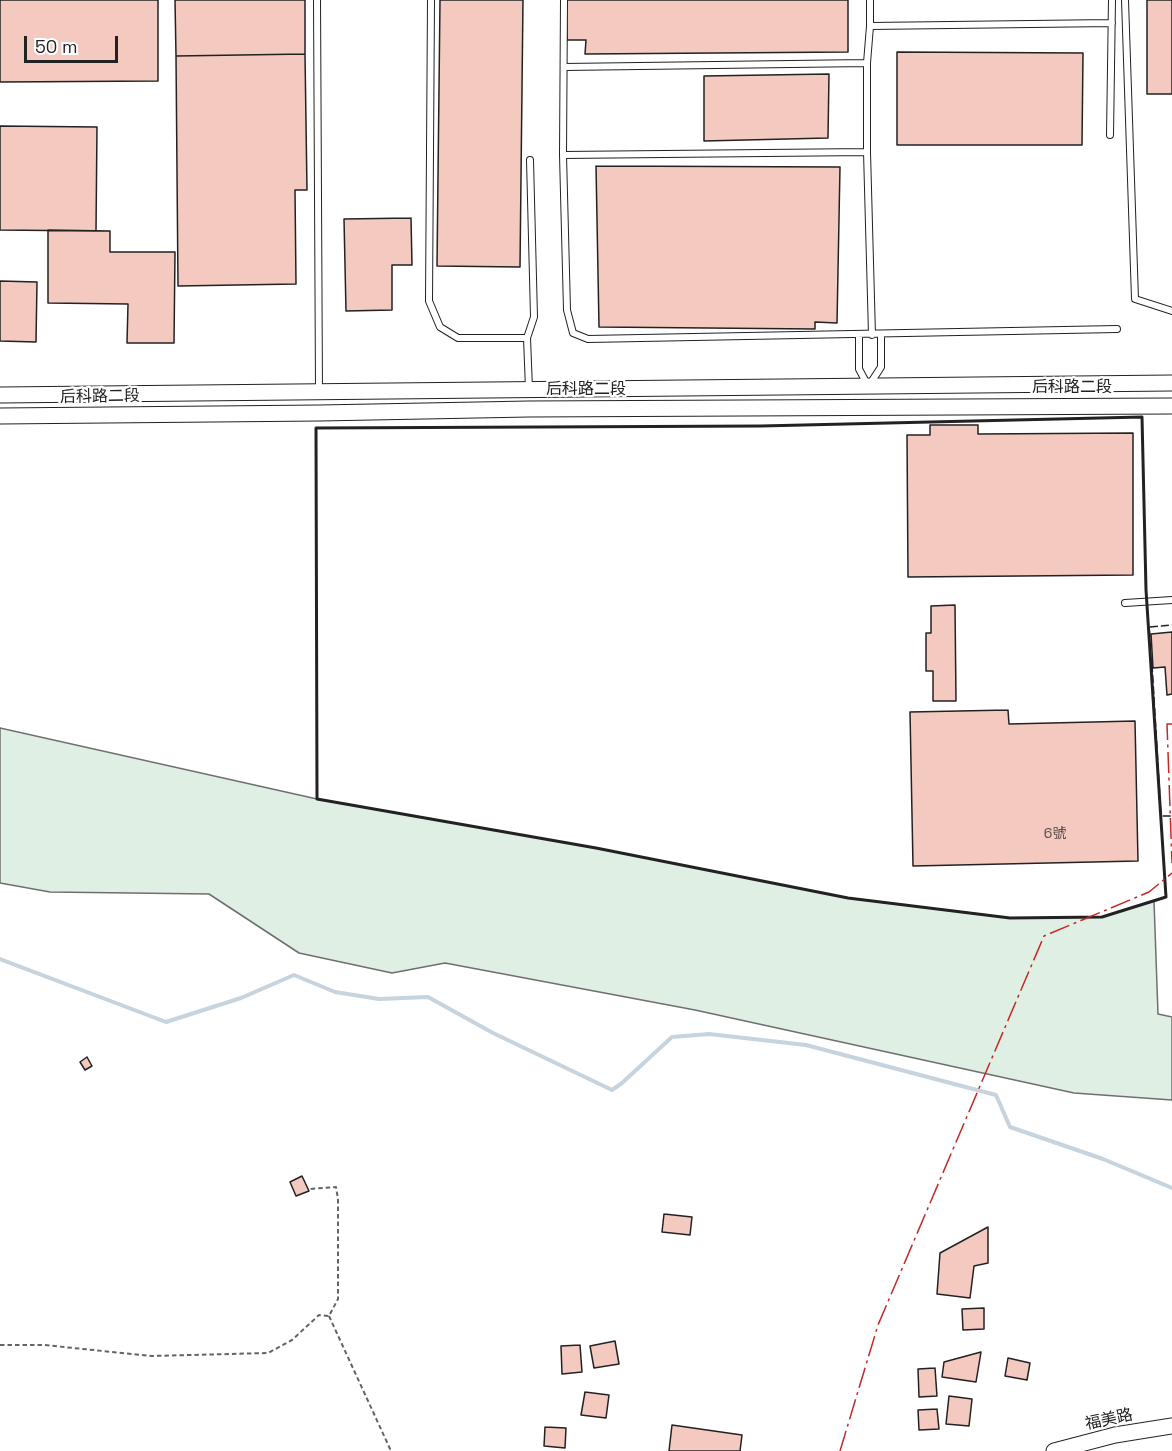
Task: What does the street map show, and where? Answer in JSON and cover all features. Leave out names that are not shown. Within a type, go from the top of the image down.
[{"type":"street","name":"后科路二段","points":[[0,395],[1172,383]]},
{"type":"street","points":[[868,387],[868,407]]},
{"type":"street","points":[[319,391],[320,413]]},
{"type":"street","name":"后科路二段","points":[[0,416],[529,409],[1172,406]]},
{"type":"street","name":"福美路","points":[[1054,1451],[1115,1435],[1172,1426]]},
{"type":"lane","points":[[317,0],[319,391]]},
{"type":"lane","points":[[431,0],[429,301],[440,327],[458,338],[527,338]]},
{"type":"lane","points":[[564,0],[563,154],[567,310],[573,333],[588,339],[1117,329]]},
{"type":"lane","points":[[870,0],[867,152],[872,335]]},
{"type":"lane","points":[[1110,135],[1112,0]]},
{"type":"lane","points":[[1125,0],[1135,299],[1172,311]]},
{"type":"lane","points":[[870,26],[1112,23]]},
{"type":"lane","points":[[564,66],[867,63]]},
{"type":"lane","points":[[563,154],[867,152]]},
{"type":"lane","points":[[529,390],[527,338],[534,317],[530,160]]},
{"type":"lane","points":[[859,335],[859,369],[868,387]]},
{"type":"lane","points":[[868,387],[880,367],[881,335]]},
{"type":"lane","points":[[1125,603],[1172,600]]},
{"type":"path","points":[[310,1189],[336,1187],[338,1199],[338,1299],[329,1316]]},
{"type":"path","points":[[0,1345],[44,1345],[152,1356],[268,1353],[292,1340],[319,1315],[329,1316]]},
{"type":"path","points":[[329,1316],[391,1451]]},
{"type":"green space","points":[[0,728],[317,799],[596,848],[848,898],[1011,918],[1102,917],[1154,901],[1158,1014],[1172,1017],[1172,1100],[1074,1093],[695,1010],[445,963],[392,973],[299,953],[209,894],[50,892],[0,883]]},
{"type":"building","points":[[0,0],[158,0],[158,81],[0,82]]},
{"type":"building","points":[[175,0],[305,0],[305,54],[176,56]]},
{"type":"building","points":[[440,0],[523,0],[520,267],[437,266]]},
{"type":"building","points":[[566,0],[848,0],[848,52],[585,54],[586,40],[567,40]]},
{"type":"building","points":[[1147,0],[1172,0],[1172,94],[1147,94]]},
{"type":"building","points":[[897,52],[1083,53],[1082,145],[897,145]]},
{"type":"building","points":[[305,54],[307,190],[295,190],[296,284],[178,286],[176,56]]},
{"type":"building","points":[[829,74],[828,138],[704,141],[704,76]]},
{"type":"building","points":[[0,126],[97,127],[96,231],[0,230]]},
{"type":"building","points":[[596,166],[840,167],[837,323],[815,322],[815,329],[599,327]]},
{"type":"building","points":[[411,218],[412,265],[392,265],[392,310],[346,311],[344,219]]},
{"type":"building","points":[[48,230],[110,231],[110,252],[175,252],[174,343],[127,343],[128,304],[48,303]]},
{"type":"building","points":[[0,281],[37,282],[36,342],[0,341]]},
{"type":"building","points":[[930,425],[978,425],[978,434],[1133,433],[1133,575],[908,577],[907,435],[930,435]]},
{"type":"building","points":[[955,605],[956,701],[933,701],[933,671],[926,671],[926,633],[931,633],[931,606]]},
{"type":"building","points":[[1172,632],[1172,694],[1167,695],[1165,667],[1153,668],[1151,634]]},
{"type":"building","points":[[1008,710],[1009,724],[1135,721],[1138,861],[913,866],[910,712]]},
{"type":"building","points":[[87,1057],[92,1066],[85,1070],[80,1062]]},
{"type":"building","points":[[302,1176],[309,1191],[296,1196],[290,1182]]},
{"type":"building","points":[[664,1214],[692,1217],[690,1235],[662,1232]]},
{"type":"building","points":[[988,1227],[988,1263],[974,1266],[970,1298],[937,1294],[940,1253]]},
{"type":"building","points":[[984,1308],[984,1329],[963,1330],[962,1309]]},
{"type":"building","points":[[615,1341],[619,1364],[594,1368],[590,1346]]},
{"type":"building","points":[[580,1345],[582,1372],[562,1374],[561,1346]]},
{"type":"building","points":[[981,1352],[976,1382],[942,1377],[944,1362]]},
{"type":"building","points":[[1008,1358],[1030,1363],[1027,1380],[1005,1376]]},
{"type":"building","points":[[935,1368],[937,1396],[919,1397],[918,1369]]},
{"type":"building","points":[[585,1392],[609,1395],[606,1418],[581,1415]]},
{"type":"building","points":[[949,1396],[972,1399],[969,1426],[946,1424]]},
{"type":"building","points":[[937,1409],[939,1429],[919,1430],[918,1410]]},
{"type":"building","points":[[672,1425],[742,1435],[740,1451],[669,1451]]},
{"type":"building","points":[[545,1427],[566,1428],[565,1448],[544,1446]]},
{"type":"waterway","points":[[0,959],[166,1022],[241,998],[294,975],[335,992],[379,999],[428,997],[493,1033],[612,1090],[672,1037],[709,1034],[806,1045],[996,1095],[1010,1127],[1103,1159],[1172,1188]]},
{"type":"fence","points":[[1150,637],[1149,627],[1172,625]]},
{"type":"fence","points":[[1152,664],[1161,816],[1172,816]]},
{"type":"wall","points":[[1142,417],[1146,590],[1166,897],[1102,917],[1010,918],[848,898],[596,848],[317,799],[316,428],[761,426],[1142,417]]},
{"type":"power","points":[[1172,724],[1167,724],[1172,863]]},
{"type":"power","points":[[840,1451],[878,1325],[1044,936],[1149,892],[1172,873]]}]
